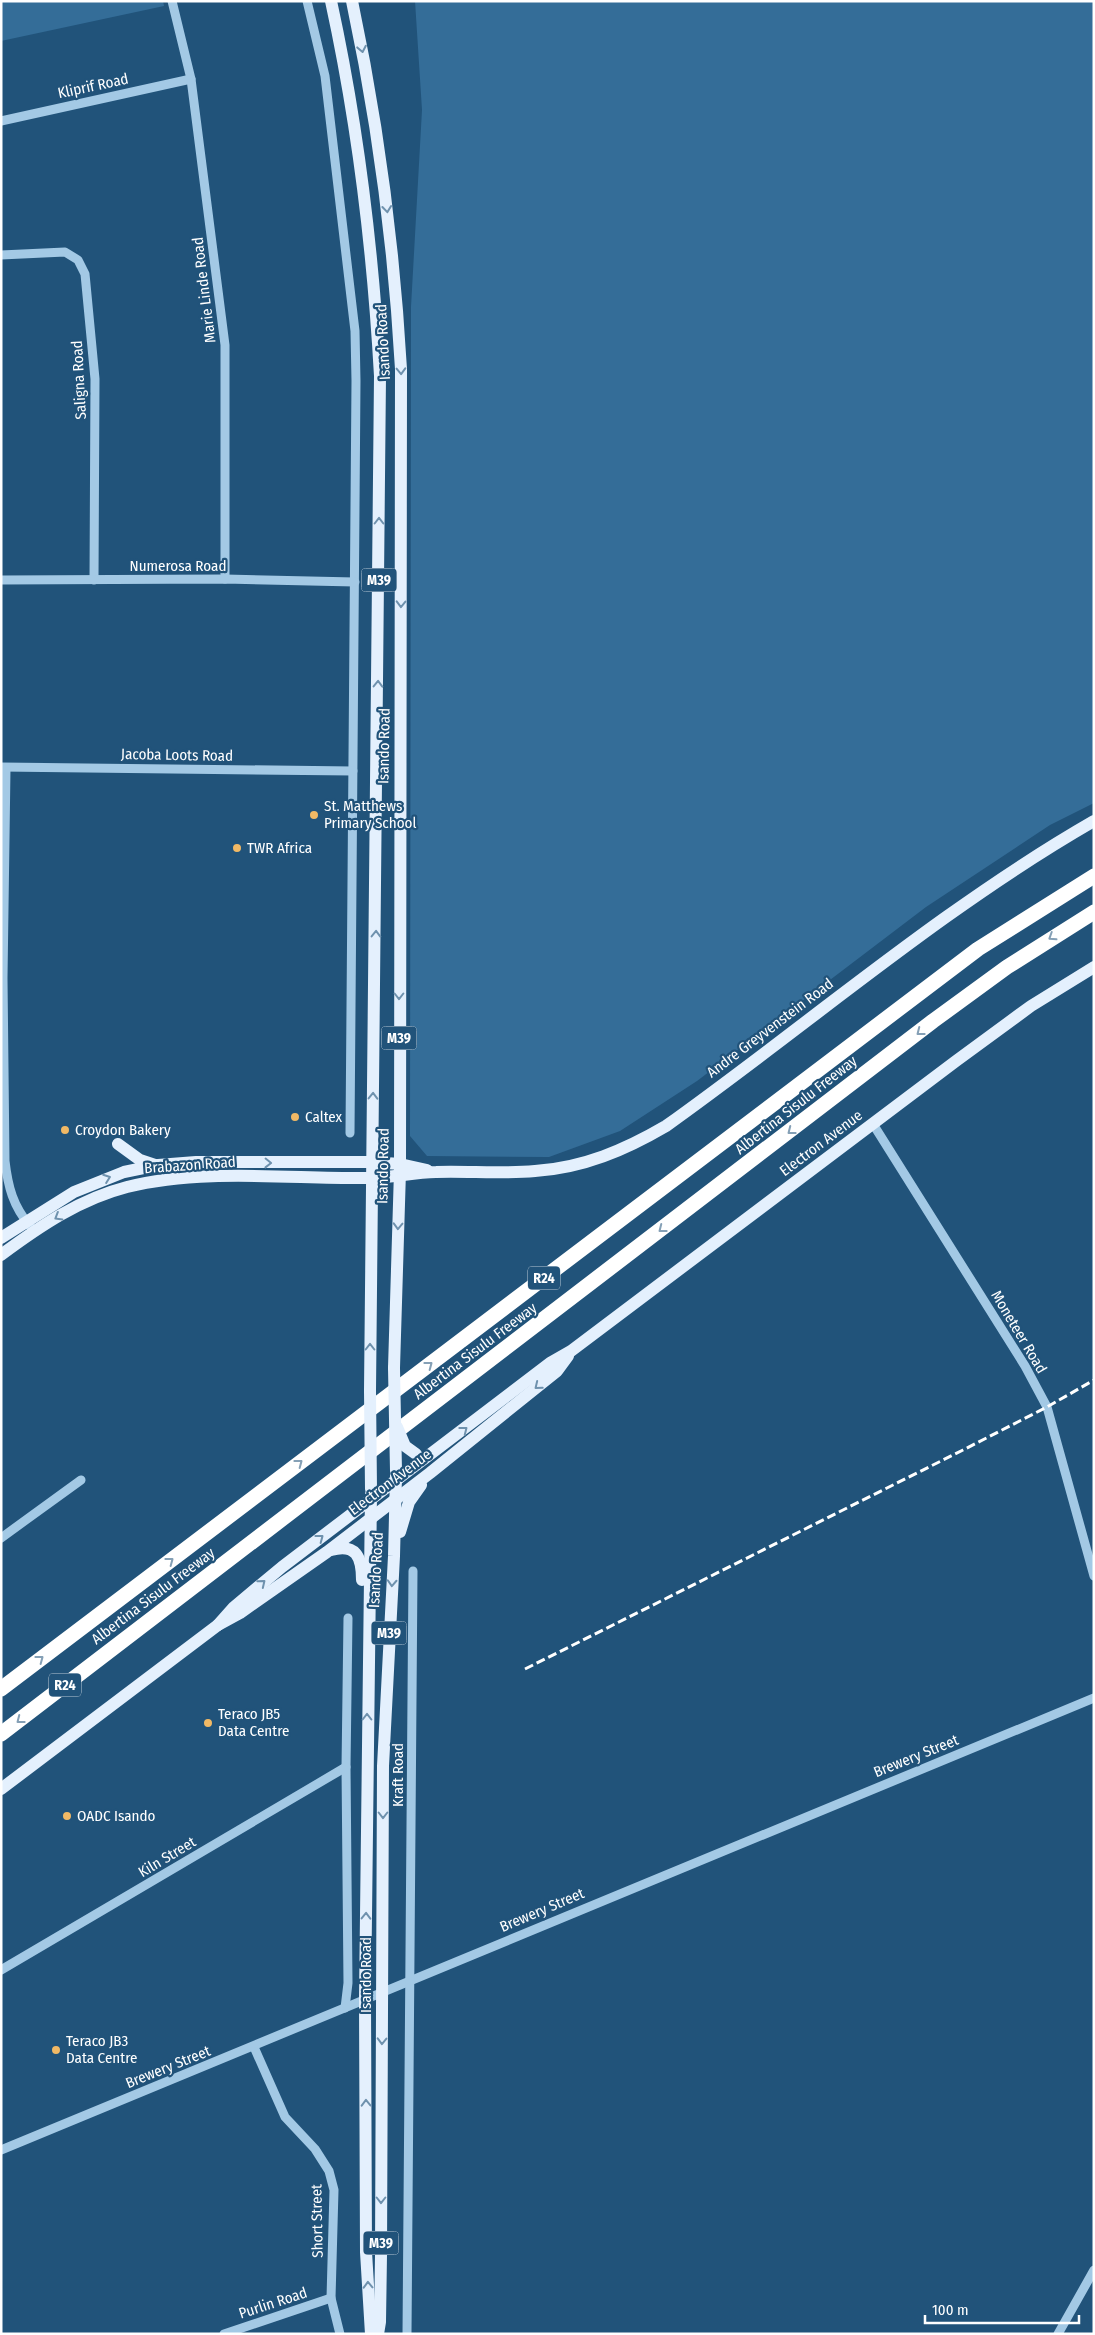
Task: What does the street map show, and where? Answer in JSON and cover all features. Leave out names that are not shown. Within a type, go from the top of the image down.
[{"type":"highway","name":"Albertina Sisulu Freeway","points":[[1,1688],[978,949],[1094,876]]},
{"type":"highway","name":"Albertina Sisulu Freeway","points":[[1,1734],[933,1022],[1007,967],[1094,912]]},
{"type":"main road","name":"Isando Road","points":[[331,1],[362,175],[374,284],[380,376],[376,922],[371,1162],[371,1494],[368,1608],[365,2000],[366,2252],[372,2334]]},
{"type":"main road","name":"Isando Road","points":[[352,1],[374,116],[387,204],[397,301],[401,369],[400,1164],[394,1368],[396,1499],[383,1758],[380,2322],[378,2334]]},
{"type":"main road","name":"Andre Greyvenstein Road","points":[[399,1177],[434,1172],[509,1172],[559,1169],[605,1157],[642,1140],[695,1106],[946,915],[1016,868],[1094,821]]},
{"type":"main road","name":"Electron Avenue","points":[[218,1625],[234,1607],[257,1587],[371,1494],[420,1457],[557,1371],[571,1352],[873,1124],[1031,1006],[1094,967]]},
{"type":"main road","points":[[118,1144],[140,1160],[158,1165]]},
{"type":"main road","name":"Brabazon Road","points":[[1,1255],[30,1226],[63,1198],[88,1185],[124,1172],[158,1165],[196,1162],[371,1162],[400,1164]]},
{"type":"main road","name":"Andre Greyvenstein Road","points":[[400,1164],[434,1172]]},
{"type":"main road","name":"Brabazon Road","points":[[1,1238],[82,1202],[127,1187],[151,1182],[210,1177],[399,1177]]},
{"type":"main road","name":"Electron Avenue","points":[[1,1789],[218,1625],[327,1552],[430,1473],[508,1403]]},
{"type":"main road","points":[[395,1420],[405,1446],[420,1457]]},
{"type":"main road","points":[[394,1556],[409,1502],[430,1473]]},
{"type":"main road","points":[[327,1552],[345,1548],[356,1553],[362,1566],[363,1599],[368,1608]]},
{"type":"street","name":"Marie Linde Road","points":[[172,1],[191,79],[225,345],[225,579]]},
{"type":"street","name":"Isando Road","points":[[307,1],[324,76],[355,331],[355,582],[350,1133]]},
{"type":"street","name":"Kliprif Road","points":[[1,120],[191,79]]},
{"type":"street","name":"Saligna Road","points":[[1,255],[65,252],[78,260],[86,274],[96,379],[94,580]]},
{"type":"street","name":"Numerosa Road","points":[[1,580],[225,579],[355,582]]},
{"type":"street","name":"Jacoba Loots Road","points":[[4,768],[353,771]]},
{"type":"street","points":[[4,768],[3,978],[5,1161],[13,1203],[30,1226]]},
{"type":"street","name":"Moneteer Road","points":[[873,1124],[1025,1366],[1047,1407],[1094,1576]]},
{"type":"street","points":[[1,1538],[81,1480]]},
{"type":"street","name":"Kraft Road","points":[[410,1980],[413,1571]]},
{"type":"street","points":[[345,2008],[348,1983],[346,1767],[348,1618]]},
{"type":"street","name":"Brewery Street","points":[[1,2150],[254,2047],[410,1980],[1094,1698]]},
{"type":"street","name":"Kiln Street","points":[[1,1970],[346,1767]]},
{"type":"street","points":[[407,2334],[410,1980]]},
{"type":"street","name":"Short Street","points":[[254,2047],[285,2118],[315,2149],[329,2171],[334,2190],[331,2298]]},
{"type":"street","points":[[1058,2334],[1094,2270]]},
{"type":"street","points":[[331,2298],[340,2334]]},
{"type":"street","name":"Purlin Road","points":[[224,2334],[331,2298]]},
{"type":"shaded area","points":[[1,1],[163,1],[164,6],[1,41]]},
{"type":"shaded area","points":[[415,1],[1094,1],[1094,803],[1050,825],[926,907],[697,1081],[620,1131],[549,1157],[427,1156],[410,1136],[411,307],[422,110]]},
{"type":"railway","points":[[525,1669],[963,1450],[1047,1407],[1094,1380]]},
{"type":"place","name":"St. Matthews Primary School","points":[[314,815]]},
{"type":"place","name":"TWR Africa","points":[[237,848]]},
{"type":"place","name":"Caltex","points":[[295,1117]]},
{"type":"place","name":"Croydon Bakery","points":[[65,1130]]},
{"type":"place","name":"Teraco JB5 Data Centre","points":[[208,1723]]},
{"type":"place","name":"OADC Isando","points":[[67,1816]]},
{"type":"place","name":"Teraco JB3 Data Centre","points":[[56,2050]]}]
